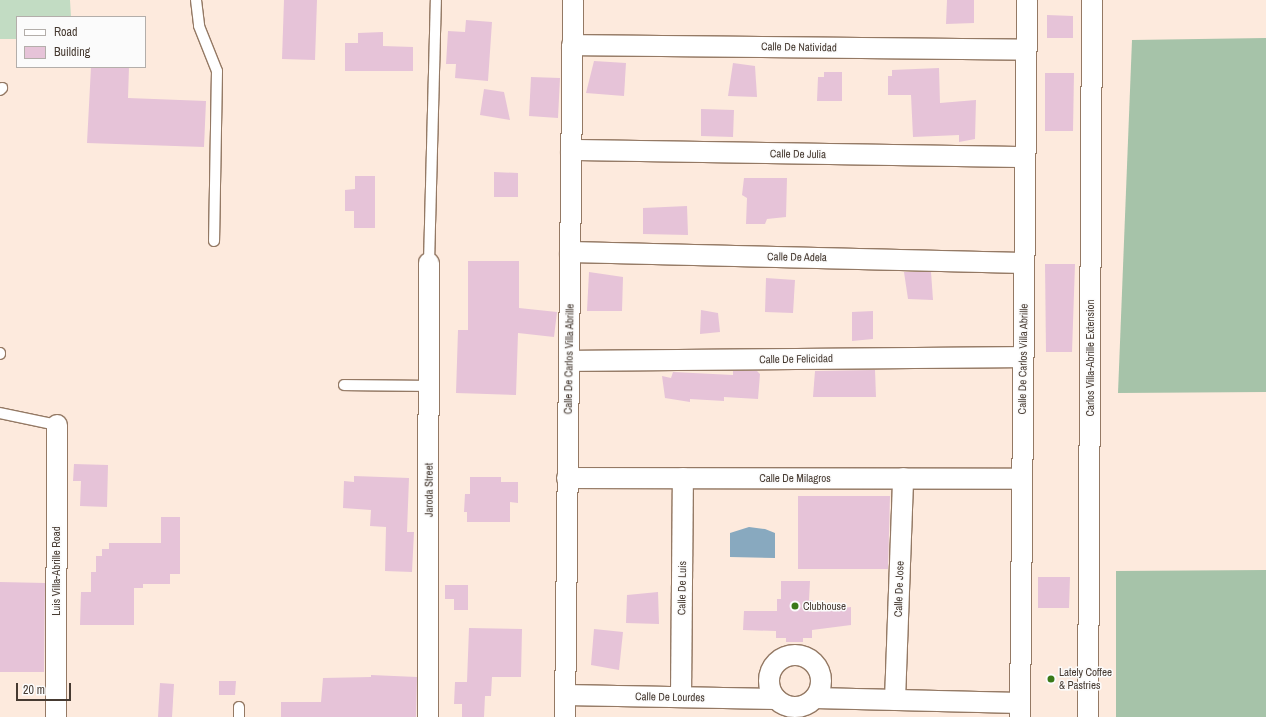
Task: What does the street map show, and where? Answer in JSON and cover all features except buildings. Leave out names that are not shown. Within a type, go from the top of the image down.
[{"type":"street","name":"Calle De Carlos Villa Abrille","points":[[565,717],[573,0]]},
{"type":"street","name":"Calle De Carlos Villa Abrille","points":[[1020,710],[1027,0]]},
{"type":"street","name":"Carlos Villa-Abrille Extension","points":[[1088,717],[1092,0]]},
{"type":"street","name":"Calle De Natividad","points":[[572,45],[1026,50]]},
{"type":"street","name":"Calle De Julia","points":[[571,150],[1025,157]]},
{"type":"street","name":"Calle De Adela","points":[[570,252],[1024,263]]},
{"type":"street","name":"Jaroda Street","points":[[428,717],[429,263]]},
{"type":"street","name":"Calle De Felicidad","points":[[569,361],[1023,357]]},
{"type":"street","name":"Luis Villa-Abrille Road","points":[[56,717],[57,425]]},
{"type":"street","name":"Calle De Milagros","points":[[568,478],[1022,479]]},
{"type":"street","name":"Calle De Luis","points":[[681,697],[683,478]]},
{"type":"street","name":"Calle De Jose","points":[[895,700],[903,478]]},
{"type":"street","points":[[790,654],[806,656],[818,667],[821,683],[815,698],[806,704],[796,707],[782,704],[776,699],[768,685],[771,669],[776,662],[790,654]]},
{"type":"street","name":"Calle De Lourdes","points":[[565,695],[776,699]]},
{"type":"street","points":[[815,698],[895,700],[1020,710]]},
{"type":"lane","points":[[196,0],[199,26],[217,71],[214,241]]},
{"type":"lane","points":[[429,263],[436,0]]},
{"type":"lane","points":[[344,385],[429,386]]},
{"type":"lane","points":[[0,413],[57,425]]},
{"type":"green space","points":[[0,0],[70,0],[71,16],[16,16],[16,39],[0,39]]},
{"type":"green space","points":[[1266,38],[1266,392],[1118,393],[1132,40]]},
{"type":"green space","points":[[1266,570],[1266,717],[1116,717],[1116,571]]},
{"type":"water","points":[[749,527],[765,529],[775,533],[775,558],[730,557],[730,533]]},
{"type":"place","name":"Clubhouse","points":[[795,606]]},
{"type":"place","name":"Lately Coffee & Pastries","points":[[1051,679]]}]
